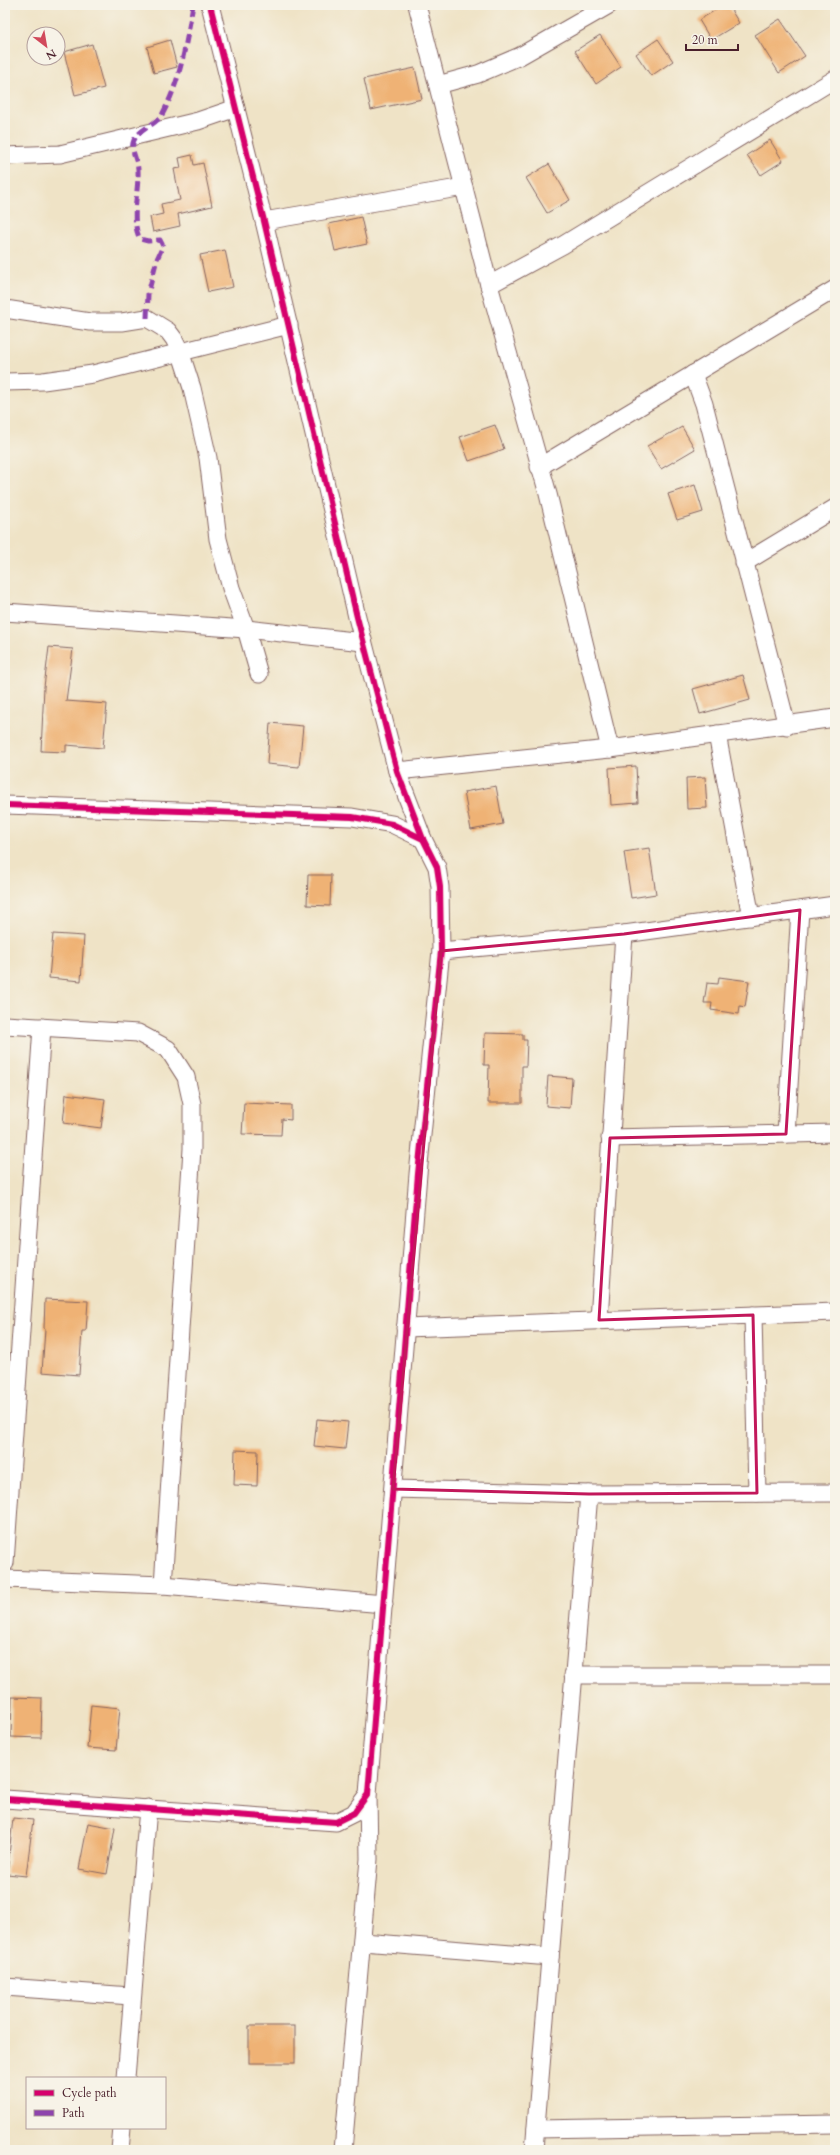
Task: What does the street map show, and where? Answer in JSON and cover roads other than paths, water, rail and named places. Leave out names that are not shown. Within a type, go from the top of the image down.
[{"type":"street","points":[[210,5],[264,221],[363,642],[397,771],[423,839],[437,867],[438,873],[441,951],[418,1174],[368,1794],[369,1859],[363,1942],[343,2150]]},
{"type":"street","points":[[417,5],[489,285],[539,467],[548,494],[610,749]]},
{"type":"street","points":[[438,85],[478,74],[520,56],[609,5]]},
{"type":"street","points":[[489,285],[563,245],[835,79]]},
{"type":"street","points":[[5,156],[60,154],[198,121],[236,108]]},
{"type":"street","points":[[264,221],[464,187]]},
{"type":"street","points":[[539,467],[835,289]]},
{"type":"street","points":[[5,309],[90,322],[147,318],[168,331],[180,351],[192,388],[208,458],[220,546],[231,588],[246,629],[259,674]]},
{"type":"street","points":[[5,382],[43,381],[93,374],[288,325]]},
{"type":"street","points":[[693,374],[704,404],[787,726]]},
{"type":"street","points":[[744,563],[835,508]]},
{"type":"street","points":[[5,612],[246,629],[363,642]]},
{"type":"street","points":[[397,771],[610,749],[787,726],[835,718]]},
{"type":"street","points":[[717,734],[751,917]]},
{"type":"street","points":[[5,805],[352,817],[392,824],[423,839]]},
{"type":"street","points":[[441,951],[624,934],[835,905]]},
{"type":"street","points":[[786,1134],[800,910]]},
{"type":"street","points":[[599,1320],[624,934]]},
{"type":"street","points":[[5,1025],[138,1033],[168,1048],[186,1077],[192,1104],[192,1149],[163,1585]]},
{"type":"street","points":[[5,1564],[42,1027]]},
{"type":"street","points":[[610,1138],[835,1133]]},
{"type":"street","points":[[406,1328],[835,1312]]},
{"type":"street","points":[[753,1315],[757,1493]]},
{"type":"street","points":[[393,1489],[589,1494],[835,1493]]},
{"type":"street","points":[[534,2150],[589,1494]]},
{"type":"street","points":[[5,1579],[163,1585],[384,1604]]},
{"type":"street","points":[[573,1675],[835,1675]]},
{"type":"street","points":[[5,1799],[336,1822],[354,1813],[368,1794]]},
{"type":"street","points":[[126,2077],[131,1996],[148,1808]]},
{"type":"street","points":[[363,1942],[550,1957]]},
{"type":"street","points":[[5,1987],[131,1996]]},
{"type":"street","points":[[536,2129],[835,2124]]},
{"type":"street","points":[[120,2150],[122,2129]]}]
